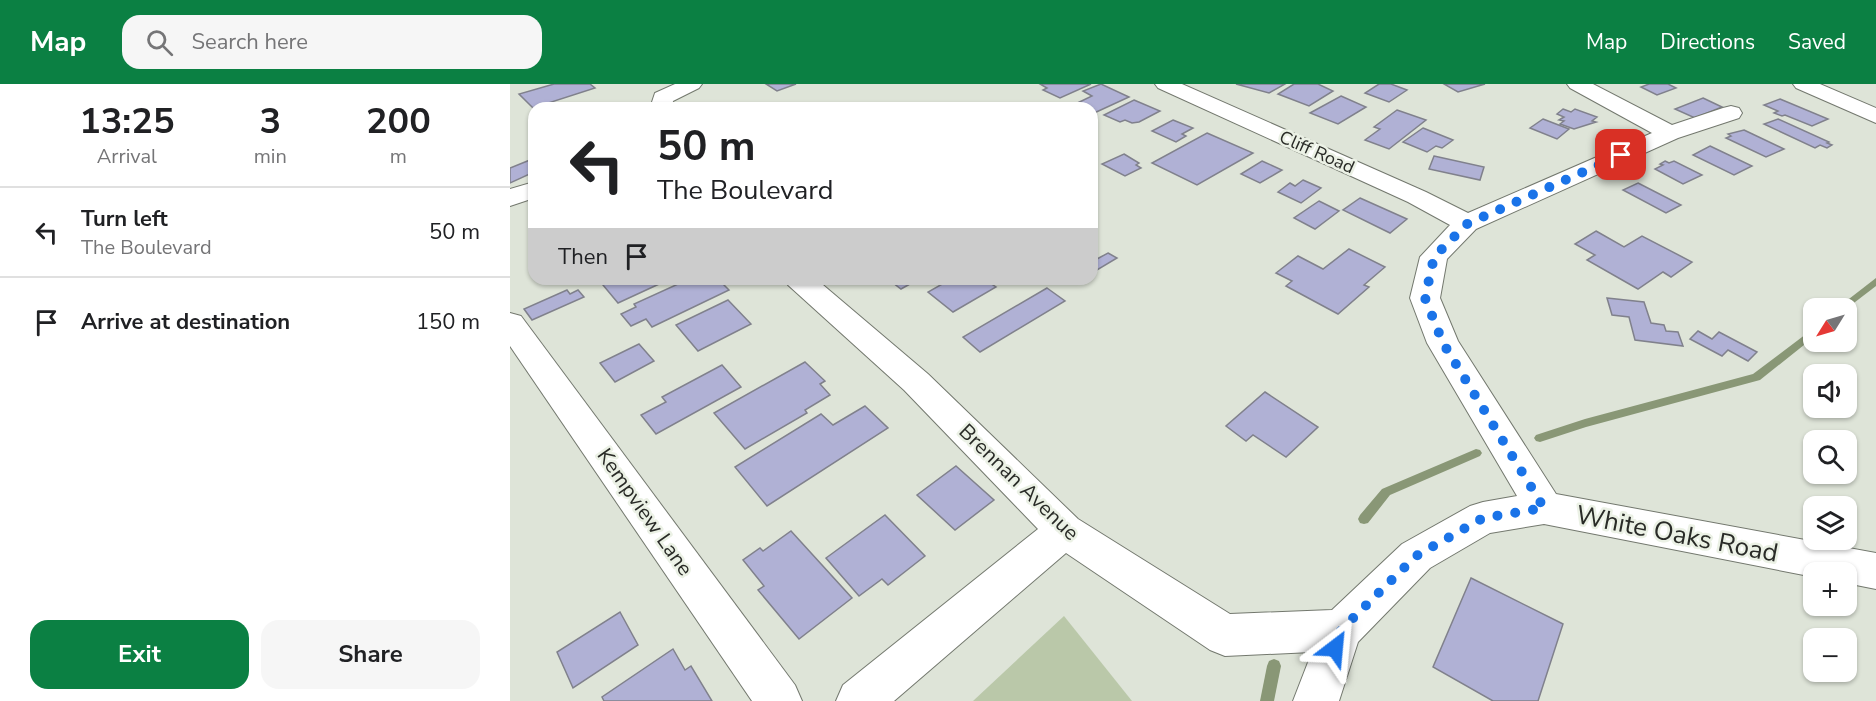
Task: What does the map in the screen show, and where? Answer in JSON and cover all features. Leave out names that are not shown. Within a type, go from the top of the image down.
[{"type":"street","points":[[662,102],[663,98],[692,84]]},
{"type":"street","name":"Cliff Road","points":[[1165,84],[1417,197],[1467,224]]},
{"type":"street","points":[[1577,84],[1670,133]]},
{"type":"street","points":[[1803,84],[1876,116]]},
{"type":"street","points":[[1544,508],[1443,343],[1425,298],[1434,257],[1467,224],[1670,133],[1731,113]]},
{"type":"street","points":[[510,198],[528,191]]},
{"type":"street","name":"Brennan Avenue","points":[[805,285],[916,382],[1064,531],[1226,634],[1341,630]]},
{"type":"street","name":"Kempview Lane","points":[[510,323],[779,701]]},
{"type":"street","name":"White Oaks Road","points":[[1317,701],[1341,630],[1416,556],[1483,518],[1544,508],[1876,571]]},
{"type":"street","points":[[859,701],[1064,531]]},
{"type":"green space","points":[[1064,616],[1132,701],[973,701]]},
{"type":"building","points":[[554,84],[590,84],[595,88],[552,102],[528,103],[519,94]]},
{"type":"building","points":[[766,84],[796,84],[777,91]]},
{"type":"building","points":[[1040,84],[1091,84],[1060,98],[1043,90],[1047,88]]},
{"type":"building","points":[[1101,84],[1129,97],[1098,111],[1098,102],[1080,102],[1092,96],[1083,91]]},
{"type":"building","points":[[1236,84],[1285,84],[1269,93]]},
{"type":"building","points":[[1294,84],[1318,84],[1333,91],[1309,106],[1278,94]]},
{"type":"building","points":[[1379,84],[1391,84],[1407,90],[1389,102],[1365,93]]},
{"type":"building","points":[[1444,84],[1485,84],[1458,92]]},
{"type":"building","points":[[1649,84],[1668,84],[1676,88],[1657,95],[1641,87]]},
{"type":"building","points":[[1341,96],[1366,107],[1338,124],[1310,113]]},
{"type":"building","points":[[1703,98],[1722,107],[1695,118],[1675,109]]},
{"type":"building","points":[[1780,99],[1828,119],[1812,126],[1774,113],[1778,111],[1764,105]]},
{"type":"building","points":[[1134,100],[1160,111],[1139,122],[1132,123],[1125,120],[1120,122],[1104,115]]},
{"type":"building","points":[[1563,109],[1571,112],[1575,109],[1597,117],[1592,121],[1596,122],[1574,129],[1560,124],[1564,121],[1559,120],[1564,117],[1557,114]]},
{"type":"building","points":[[1397,110],[1426,120],[1389,149],[1365,140],[1380,129],[1374,127]]},
{"type":"building","points":[[1543,119],[1569,129],[1557,139],[1530,128]]},
{"type":"building","points":[[1778,119],[1832,145],[1827,148],[1820,145],[1815,148],[1764,124]]},
{"type":"building","points":[[1173,120],[1193,128],[1182,134],[1186,136],[1176,142],[1152,131]]},
{"type":"building","points":[[1423,128],[1453,140],[1442,148],[1436,146],[1427,152],[1403,142]]},
{"type":"building","points":[[1744,130],[1784,149],[1766,157],[1726,138],[1731,136],[1728,134]]},
{"type":"building","points":[[1207,133],[1253,153],[1197,185],[1152,163]]},
{"type":"building","points":[[1710,146],[1752,166],[1734,175],[1693,155]]},
{"type":"building","points":[[1124,154],[1139,163],[1136,165],[1141,168],[1125,176],[1102,164]]},
{"type":"building","points":[[1434,156],[1484,167],[1480,180],[1429,169]]},
{"type":"building","points":[[528,161],[528,175],[510,183],[510,168]]},
{"type":"building","points":[[1262,161],[1282,170],[1260,183],[1241,174]]},
{"type":"building","points":[[1665,161],[1669,163],[1674,161],[1702,175],[1683,184],[1655,169],[1663,165],[1660,164]]},
{"type":"building","points":[[1303,180],[1321,188],[1301,203],[1278,192],[1290,183],[1295,186]]},
{"type":"building","points":[[1638,183],[1681,205],[1666,213],[1623,190]]},
{"type":"building","points":[[1360,198],[1407,219],[1390,233],[1343,210]]},
{"type":"building","points":[[1319,201],[1339,211],[1315,229],[1294,218]]},
{"type":"building","points":[[1596,231],[1624,247],[1642,236],[1692,262],[1671,277],[1663,272],[1638,289],[1587,260],[1595,255],[1575,244]]},
{"type":"building","points":[[1349,249],[1385,267],[1364,285],[1369,287],[1338,314],[1286,286],[1292,281],[1276,273],[1298,256],[1323,269]]},
{"type":"building","points":[[1108,253],[1117,258],[1098,269],[1098,258]]},
{"type":"building","points":[[603,285],[657,285],[618,303]]},
{"type":"building","points":[[676,285],[724,285],[729,290],[652,327],[646,319],[631,326],[621,314],[636,307],[634,304]]},
{"type":"building","points":[[896,285],[908,285],[901,289]]},
{"type":"building","points":[[940,285],[993,285],[996,287],[953,312],[928,292]]},
{"type":"building","points":[[1047,288],[1065,301],[980,352],[963,337]]},
{"type":"building","points":[[567,290],[570,294],[578,290],[584,297],[532,320],[524,309]]},
{"type":"building","points":[[1607,298],[1644,302],[1651,323],[1664,325],[1666,331],[1678,332],[1683,346],[1635,340],[1629,317],[1612,315]]},
{"type":"building","points":[[728,300],[751,324],[698,351],[676,325]]},
{"type":"building","points":[[1698,331],[1712,339],[1719,332],[1757,352],[1748,361],[1728,350],[1722,356],[1690,339]]},
{"type":"building","points":[[639,344],[654,361],[615,382],[600,363]]},
{"type":"building","points":[[805,362],[825,381],[820,384],[830,395],[805,410],[807,413],[745,449],[714,413]]},
{"type":"building","points":[[722,365],[741,387],[656,434],[641,415],[666,402],[662,397]]},
{"type":"building","points":[[1265,392],[1318,427],[1286,457],[1253,435],[1246,441],[1226,426]]},
{"type":"building","points":[[865,406],[888,428],[767,506],[735,467],[821,414],[833,425]]},
{"type":"building","points":[[956,466],[994,500],[955,530],[917,495]]},
{"type":"building","points":[[885,515],[925,556],[888,585],[882,579],[859,596],[826,558]]},
{"type":"building","points":[[791,531],[852,598],[799,639],[758,590],[764,586],[743,560],[760,548],[763,551]]},
{"type":"building","points":[[1471,578],[1563,624],[1538,701],[1493,701],[1433,667]]},
{"type":"building","points":[[620,612],[638,645],[573,688],[557,652]]},
{"type":"building","points":[[673,649],[685,670],[691,666],[712,701],[604,701],[602,697]]},
{"type":"waterway","points":[[1855,298],[1876,281]]},
{"type":"waterway","points":[[1540,438],[1585,423],[1756,377],[1803,340]]},
{"type":"waterway","points":[[1364,519],[1386,492],[1476,453]]},
{"type":"waterway","points":[[1267,701],[1274,666]]},
{"type":"route","points":[[1335,648],[1341,630],[1416,556],[1483,518],[1544,508],[1443,343],[1425,298],[1434,257],[1467,224],[1621,155]]}]
